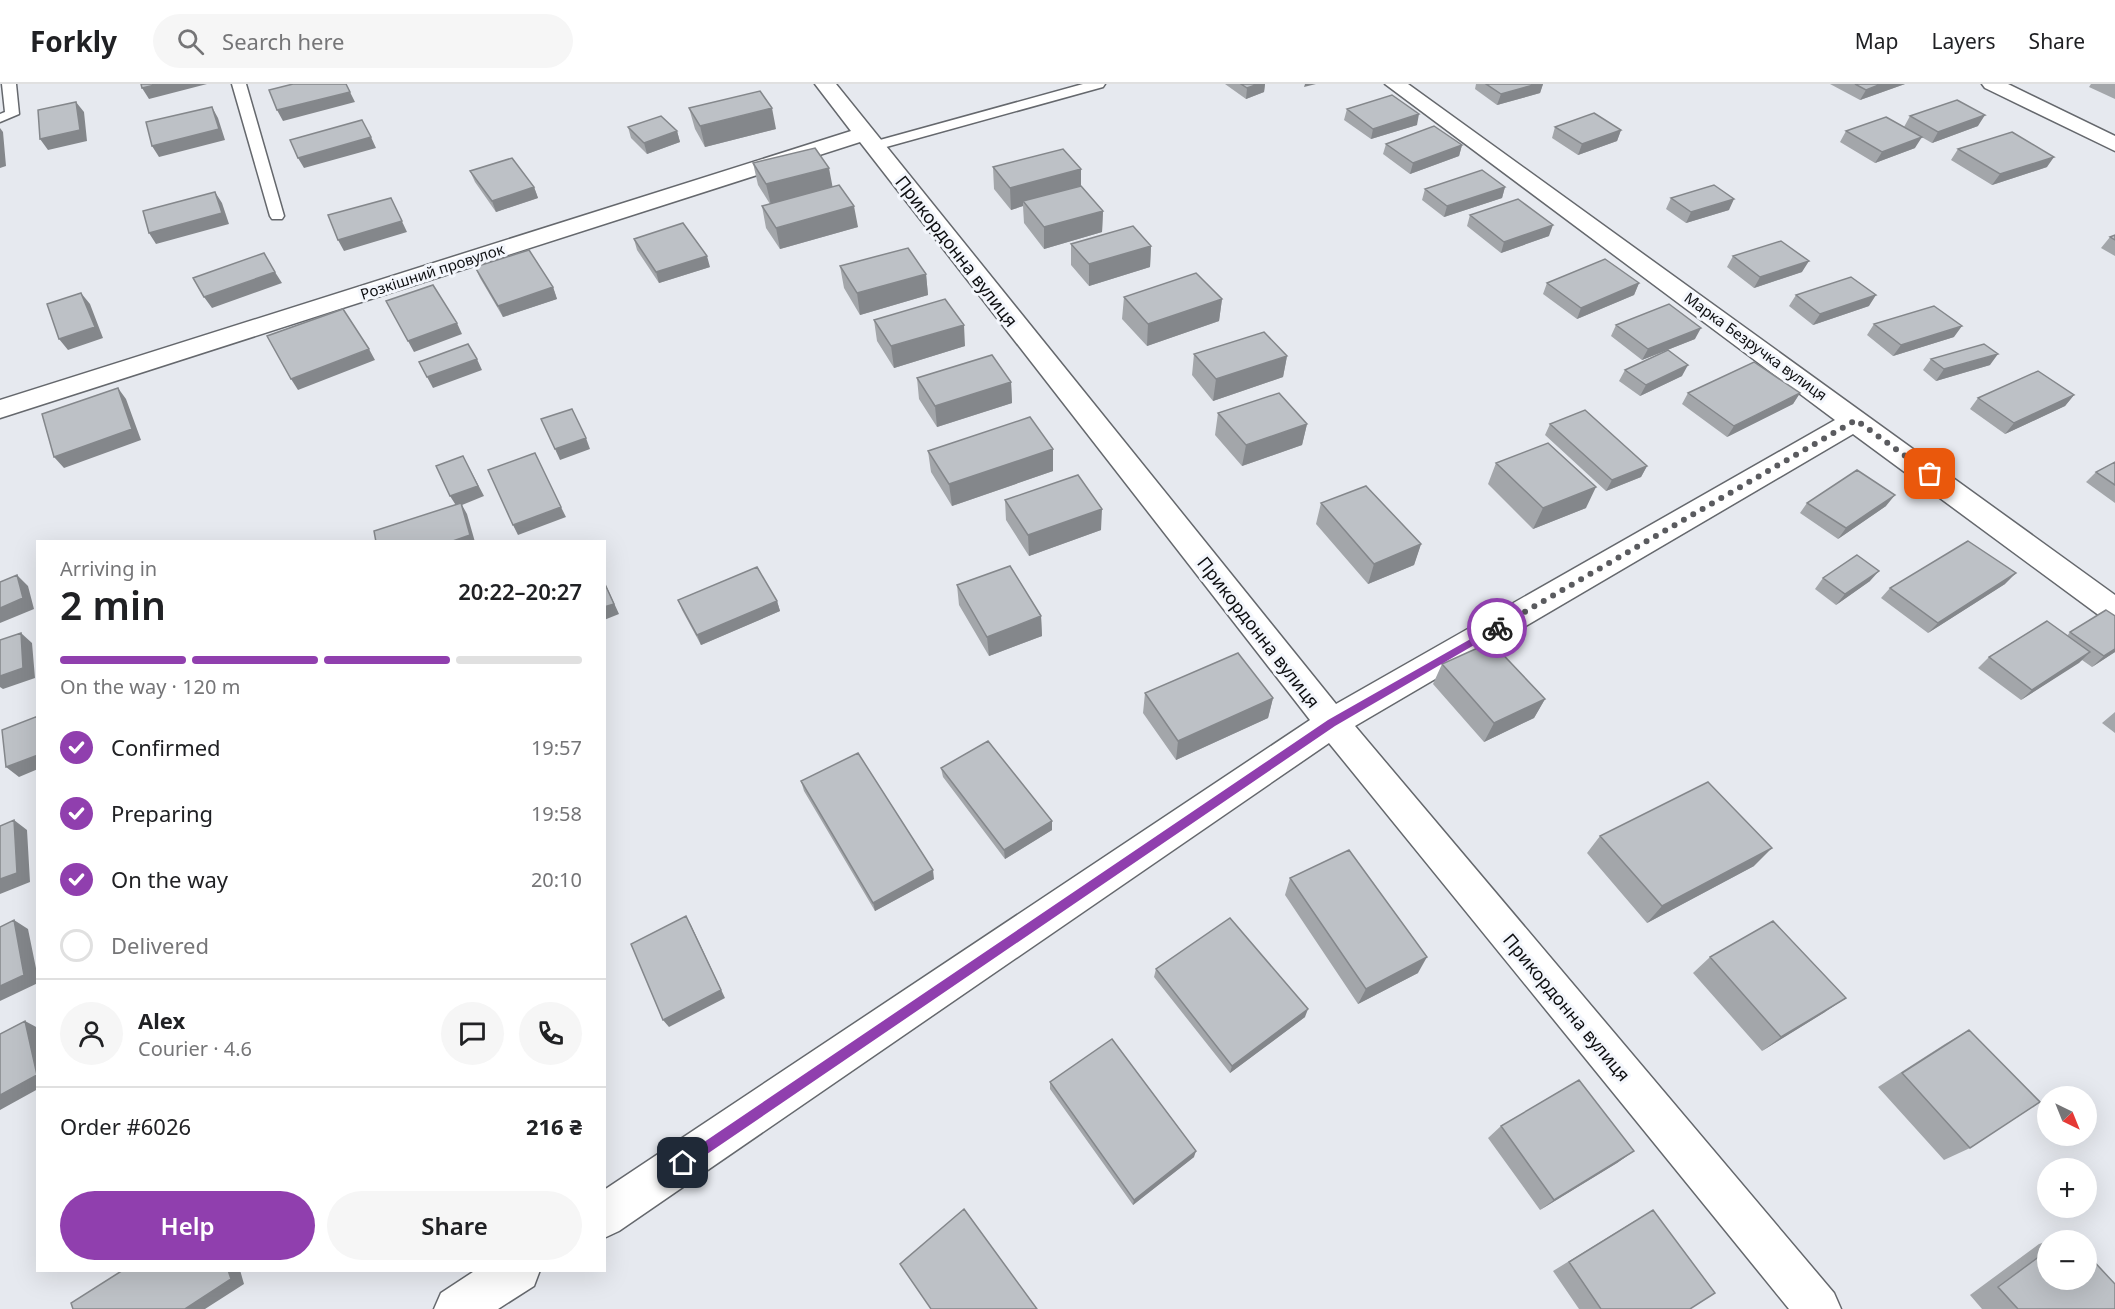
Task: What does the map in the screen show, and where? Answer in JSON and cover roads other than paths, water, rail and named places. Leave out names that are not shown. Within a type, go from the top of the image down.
[{"type":"street","name":"Прикордонна вулиця","points":[[825,84],[1332,723],[1818,1309]]},
{"type":"street","name":"Марка Безручка вулиця","points":[[1395,84],[2115,611]]},
{"type":"street","points":[[1992,84],[2115,144]]},
{"type":"street","name":"Розкішний провулок","points":[[0,409],[869,140]]},
{"type":"street","points":[[606,1215],[1332,723],[1856,420]]},
{"type":"street","points":[[457,1309],[515,1272]]},
{"type":"lane","points":[[0,118],[12,114],[9,84]]},
{"type":"lane","points":[[239,84],[277,216]]},
{"type":"lane","points":[[869,140],[1098,84]]}]
